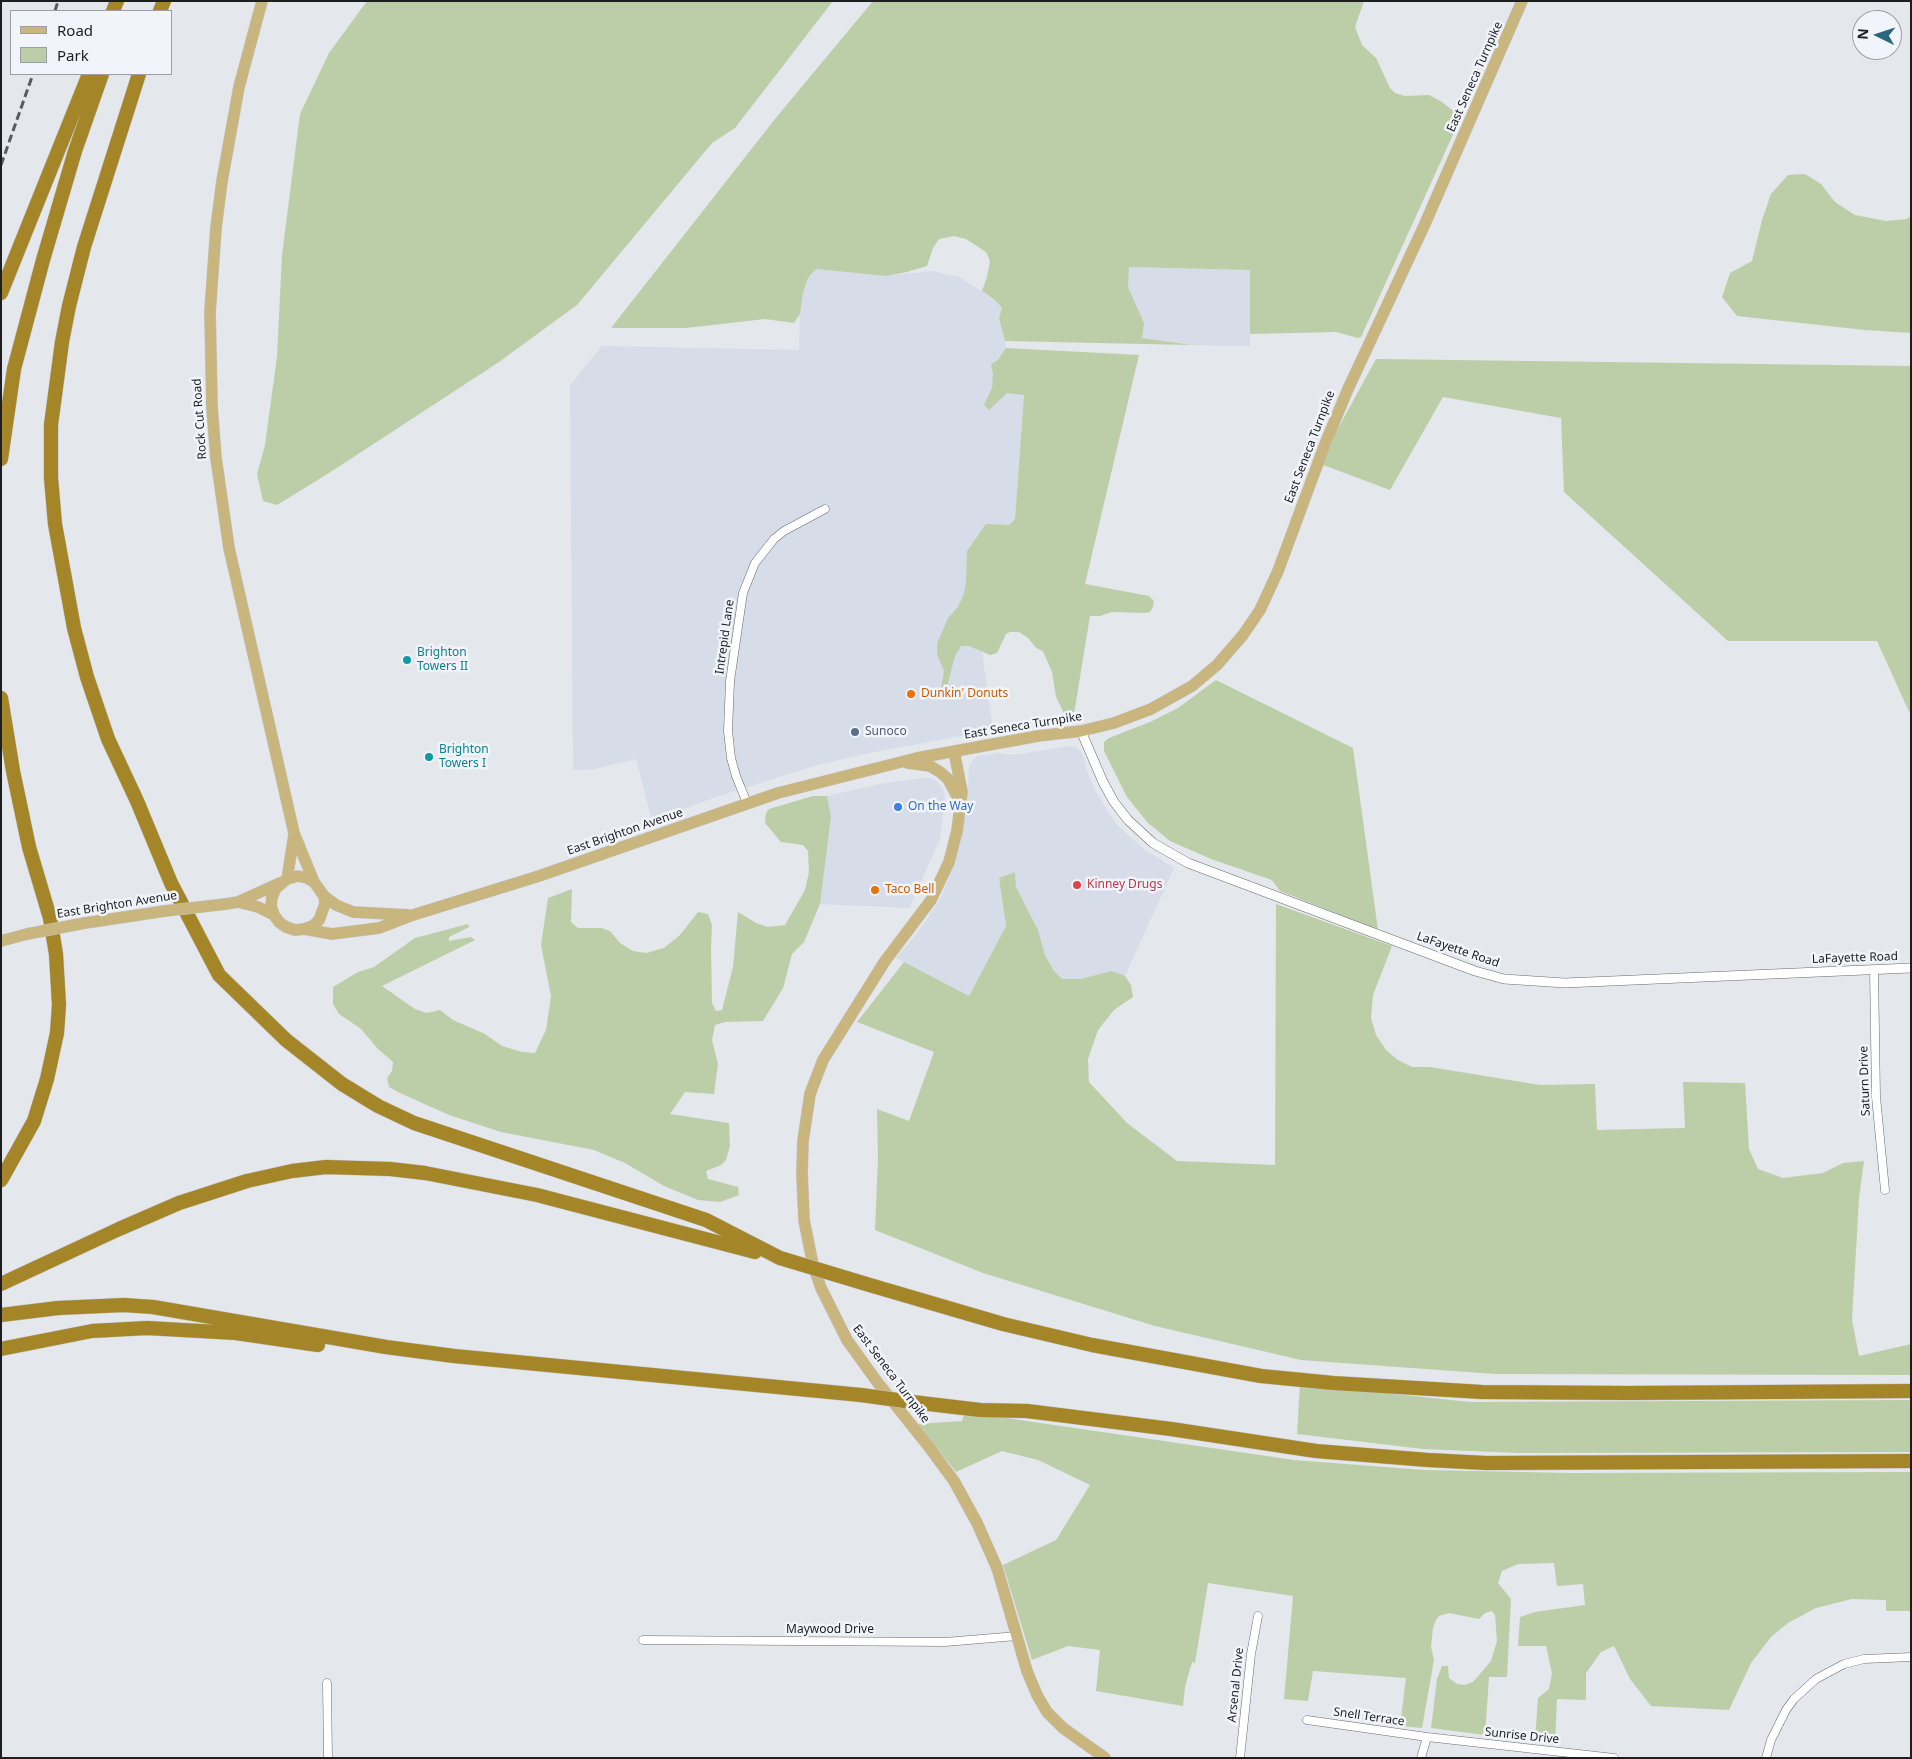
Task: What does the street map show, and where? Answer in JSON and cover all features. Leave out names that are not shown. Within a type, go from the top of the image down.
[{"type":"highway","points":[[1,293],[89,75]]},
{"type":"highway","points":[[1,459],[14,369],[70,169],[102,75]]},
{"type":"highway","points":[[139,75],[82,255],[62,342],[51,425],[51,478],[55,524],[74,628],[87,676],[108,739],[137,801],[171,883],[219,974],[286,1040],[342,1084],[378,1106],[414,1123],[706,1220],[780,1258]]},
{"type":"highway","points":[[1,698],[13,771],[29,847],[50,918],[56,954],[59,1005],[57,1033],[47,1079],[34,1121],[1,1180]]},
{"type":"highway","points":[[1,1284],[119,1228],[180,1203],[247,1181],[292,1171],[326,1167],[390,1169],[425,1173],[537,1195],[780,1258],[1003,1324],[1092,1345],[1260,1376],[1333,1383],[1482,1392],[1628,1394],[1911,1391]]},
{"type":"highway","points":[[1,1315],[58,1308],[153,1307],[386,1347],[578,1369],[861,1395],[980,1410],[1026,1411],[1171,1429],[1316,1451],[1428,1460],[1486,1463],[1911,1461]]},
{"type":"highway","points":[[1,1349],[92,1331],[181,1329],[262,1336],[432,1362],[499,1368],[578,1369]]},
{"type":"main road","name":"Rock Cut Road","points":[[262,1],[239,87],[222,181],[216,228],[210,312],[212,407],[216,458],[229,548],[294,833],[314,882]]},
{"type":"main road","name":"East Seneca Turnpike","points":[[1106,1758],[1063,1728],[1047,1712],[1037,1695],[1027,1671],[996,1568],[977,1522],[930,1447],[878,1383],[847,1340],[821,1288],[813,1265],[804,1220],[803,1141],[810,1094],[823,1060],[886,961],[930,900],[949,862],[957,831],[960,802],[960,780],[954,751],[1081,731],[1136,716],[1158,706],[1192,686],[1217,665],[1237,643],[1260,610],[1278,571],[1348,388],[1424,226],[1522,1]]},
{"type":"main road","name":"East Brighton Avenue","points":[[304,929],[332,934],[379,928],[413,915],[539,876],[778,793],[901,762],[954,751]]},
{"type":"main road","points":[[901,762],[930,766],[940,772],[948,779],[960,802]]},
{"type":"main road","name":"Rock Cut Road","points":[[284,880],[294,833]]},
{"type":"main road","points":[[324,896],[325,904],[319,920],[304,929],[295,930],[286,927],[279,922],[271,906],[276,888],[284,880],[298,876],[314,882],[324,896],[354,912],[413,915]]},
{"type":"main road","name":"East Brighton Avenue","points":[[1,941],[85,923],[238,902],[284,880]]},
{"type":"main road","name":"East Brighton Avenue","points":[[238,902],[258,907],[274,914]]},
{"type":"street","name":"Intrepid Lane","points":[[748,804],[736,776],[731,758],[728,731],[730,682],[744,593],[755,563],[774,540],[784,532],[825,509]]},
{"type":"street","name":"LaFayette Road","points":[[1081,731],[1103,782],[1114,802],[1128,820],[1152,843],[1188,863],[1475,971],[1504,979],[1565,983],[1911,968]]},
{"type":"street","name":"Saturn Drive","points":[[1874,970],[1876,1097],[1885,1190]]},
{"type":"street","name":"Arsenal Drive","points":[[1240,1758],[1250,1654],[1258,1616]]},
{"type":"street","name":"Maywood Drive","points":[[643,1640],[945,1642],[1018,1636]]},
{"type":"street","points":[[1766,1758],[1771,1740],[1786,1710],[1794,1699],[1816,1679],[1844,1664],[1864,1659],[1911,1658]]},
{"type":"street","points":[[327,1683],[328,1758]]},
{"type":"street","name":"Snell Terrace","points":[[1307,1720],[1427,1737]]},
{"type":"street","points":[[1421,1758],[1427,1737]]},
{"type":"street","name":"Sunrise Drive","points":[[1427,1737],[1614,1758]]},
{"type":"shaded area","points":[[1128,267],[1251,270],[1250,346],[1192,345],[1142,338],[1128,287]]},
{"type":"shaded area","points":[[816,269],[886,276],[932,271],[959,277],[995,300],[1002,308],[999,318],[1006,348],[1004,354],[1024,394],[1015,519],[1010,525],[982,652],[993,730],[869,753],[814,766],[716,797],[652,821],[636,759],[594,769],[573,770],[570,385],[602,346],[799,350],[800,314],[803,293],[808,278]]},
{"type":"shaded area","points":[[1069,746],[1076,747],[1082,753],[1095,791],[1117,825],[1144,849],[1174,868],[1125,976],[1112,971],[1080,979],[1062,979],[1054,971],[1045,955],[1038,930],[1016,887],[1015,872],[999,878],[1006,926],[969,996],[896,958],[916,935],[941,898],[955,861],[966,810],[969,767],[972,761],[978,756],[998,753],[1013,755]]},
{"type":"shaded area","points":[[922,778],[937,781],[943,789],[945,797],[940,839],[909,908],[820,904],[831,817],[827,796],[880,784]]},
{"type":"green space","points":[[367,1],[833,1],[735,128],[712,143],[577,305],[499,362],[277,505],[263,501],[257,474],[265,445],[277,357],[282,255],[300,114],[329,53]]},
{"type":"green space","points":[[873,1],[1364,1],[1355,27],[1362,45],[1376,58],[1390,88],[1395,93],[1405,96],[1429,95],[1442,102],[1461,117],[1361,337],[1358,338],[1336,332],[1250,334],[1250,270],[1129,267],[1128,287],[1144,323],[1142,338],[1192,345],[1005,341],[999,318],[1002,308],[995,300],[982,291],[990,261],[986,252],[966,239],[954,236],[939,239],[933,248],[927,266],[907,272],[886,276],[816,269],[808,278],[803,293],[800,314],[794,323],[765,319],[686,328],[611,328],[775,119]]},
{"type":"green space","points":[[1805,174],[1821,184],[1835,202],[1855,215],[1886,221],[1907,219],[1911,216],[1911,333],[1737,316],[1722,297],[1730,273],[1752,261],[1762,220],[1771,194],[1788,175]]},
{"type":"green space","points":[[1006,348],[1139,355],[1085,584],[1149,596],[1154,601],[1153,607],[1150,612],[1144,613],[1112,612],[1100,616],[1090,616],[1074,714],[1068,716],[1064,713],[1056,697],[1052,672],[1043,651],[1036,648],[1028,638],[1019,632],[1006,634],[997,653],[990,655],[969,646],[961,646],[955,656],[947,686],[944,690],[941,689],[944,671],[937,654],[937,644],[948,618],[958,607],[964,594],[967,551],[986,524],[1009,525],[1015,519],[1024,395],[1007,393],[989,410],[984,405],[992,388],[993,374],[991,364],[998,360]]},
{"type":"green space","points":[[1376,359],[1911,366],[1911,716],[1877,641],[1728,641],[1564,492],[1561,418],[1443,397],[1390,490],[1323,465],[1336,432]]},
{"type":"green space","points":[[1216,680],[1353,748],[1378,930],[1280,891],[1272,880],[1211,859],[1170,841],[1148,823],[1127,797],[1104,751],[1104,742],[1109,738],[1150,722],[1178,708]]},
{"type":"green space","points":[[813,796],[827,796],[831,817],[820,904],[804,942],[792,954],[783,988],[763,1021],[725,1022],[715,1025],[712,1040],[718,1064],[714,1094],[685,1092],[670,1114],[729,1123],[730,1146],[726,1160],[721,1165],[706,1171],[708,1179],[738,1187],[739,1195],[720,1202],[698,1200],[664,1186],[625,1163],[594,1150],[501,1132],[449,1115],[400,1093],[389,1087],[387,1078],[392,1071],[393,1062],[378,1049],[361,1029],[339,1014],[333,1004],[333,987],[358,972],[374,967],[415,938],[468,924],[469,927],[449,937],[449,941],[471,937],[475,940],[382,986],[415,1009],[426,1013],[440,1010],[453,1020],[485,1034],[502,1046],[522,1052],[535,1053],[546,1030],[551,996],[541,945],[548,898],[572,889],[571,922],[578,928],[601,928],[610,931],[620,943],[633,951],[646,953],[664,948],[680,935],[698,912],[708,914],[712,925],[712,1003],[716,1011],[722,1010],[733,967],[738,912],[756,923],[768,927],[785,925],[805,890],[809,872],[808,851],[803,845],[781,842],[765,823],[766,813],[769,809]]},
{"type":"green space","points":[[1015,872],[1016,887],[1038,930],[1045,955],[1054,971],[1062,979],[1080,979],[1112,971],[1125,976],[1131,985],[1133,997],[1114,1010],[1098,1030],[1088,1059],[1089,1082],[1127,1123],[1177,1161],[1275,1165],[1276,904],[1392,946],[1373,995],[1371,1018],[1376,1035],[1386,1050],[1398,1060],[1412,1067],[1430,1067],[1540,1085],[1595,1084],[1597,1130],[1685,1128],[1683,1082],[1745,1083],[1749,1149],[1758,1169],[1783,1178],[1823,1173],[1843,1163],[1864,1161],[1859,1198],[1852,1320],[1859,1356],[1911,1344],[1911,1375],[1495,1374],[1301,1360],[1155,1326],[983,1273],[875,1230],[878,1160],[877,1109],[909,1121],[934,1052],[857,1022],[904,962],[969,996],[1006,926],[999,878]]},
{"type":"green space","points":[[1300,1384],[1470,1402],[1911,1400],[1911,1452],[1518,1453],[1423,1449],[1297,1434]]},
{"type":"green space","points":[[965,1412],[1294,1460],[1424,1470],[1572,1473],[1911,1472],[1911,1611],[1886,1611],[1886,1600],[1852,1599],[1816,1608],[1788,1623],[1771,1637],[1751,1663],[1729,1710],[1651,1706],[1630,1679],[1614,1646],[1601,1652],[1586,1673],[1586,1700],[1557,1699],[1555,1743],[1535,1741],[1538,1698],[1549,1689],[1552,1673],[1546,1646],[1518,1646],[1520,1617],[1535,1612],[1585,1605],[1583,1584],[1557,1586],[1554,1563],[1518,1564],[1502,1571],[1498,1583],[1511,1599],[1507,1677],[1489,1677],[1485,1735],[1431,1728],[1437,1679],[1442,1666],[1448,1666],[1449,1678],[1457,1684],[1464,1685],[1473,1682],[1491,1661],[1497,1641],[1495,1615],[1492,1611],[1485,1613],[1479,1619],[1449,1613],[1439,1616],[1436,1620],[1431,1647],[1434,1660],[1422,1728],[1400,1726],[1406,1678],[1313,1671],[1308,1701],[1284,1699],[1293,1596],[1208,1583],[1195,1663],[1192,1662],[1185,1687],[1183,1706],[1096,1691],[1100,1650],[1068,1646],[1032,1660],[1003,1565],[1056,1540],[1090,1485],[1038,1460],[1002,1451],[956,1472],[918,1424],[962,1421]]},
{"type":"railway","points":[[55,10],[58,1]]},
{"type":"railway","points":[[1,165],[33,75]]},
{"type":"place","name":"Brighton Towers II","points":[[407,660]]},
{"type":"place","name":"Dunkin' Donuts","points":[[911,694]]},
{"type":"place","name":"Sunoco","points":[[855,732]]},
{"type":"place","name":"Brighton Towers I","points":[[429,757]]},
{"type":"place","name":"On the Way","points":[[898,807]]},
{"type":"place","name":"Kinney Drugs","points":[[1077,885]]},
{"type":"place","name":"Taco Bell","points":[[875,890]]}]
